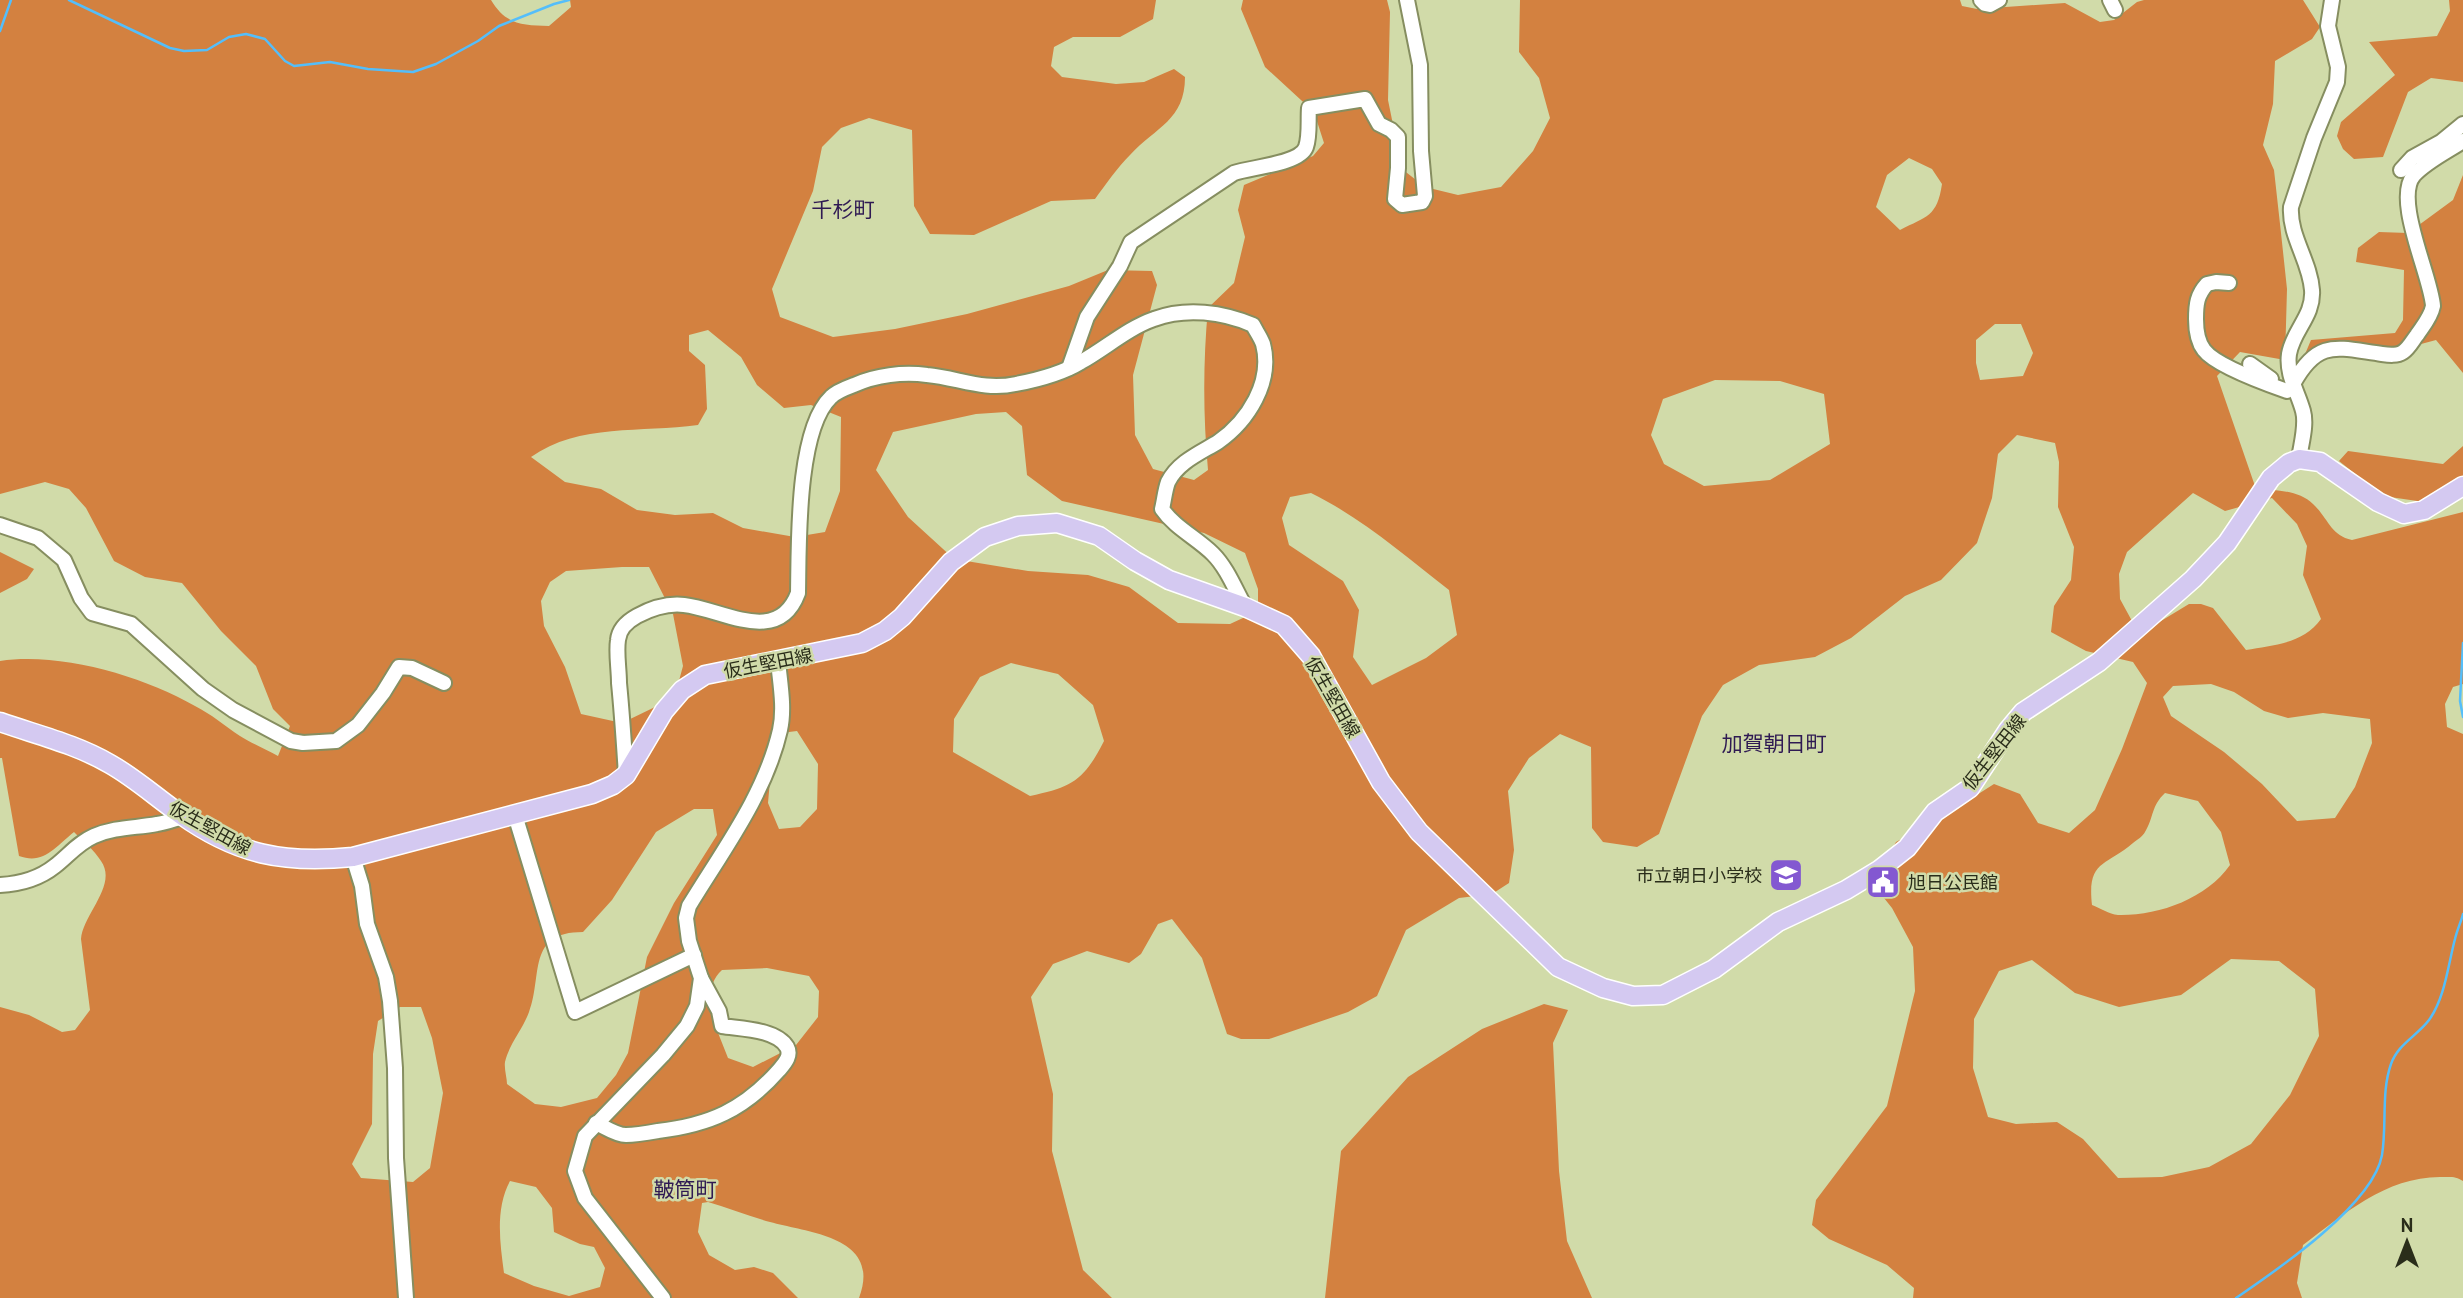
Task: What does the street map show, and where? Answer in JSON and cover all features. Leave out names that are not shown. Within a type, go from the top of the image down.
[{"type":"main road","name":"仮生堅田線","points":[[0,722],[84,750],[112,765],[183,817],[232,844],[257,854],[325,860],[353,857],[593,794],[613,785],[626,775],[664,711],[682,690],[705,675],[862,643],[885,631],[902,617],[951,562],[985,537],[1018,526],[1057,523],[1098,536],[1169,580],[1245,607],[1284,625],[1311,656],[1381,782],[1419,832],[1558,967],[1603,988],[1633,996],[1663,995],[1714,969],[1777,922],[1846,890],[1880,870],[1907,848],[1935,812],[1970,788],[2023,712],[2099,662],[2172,599],[2227,543],[2271,478],[2299,458]]},
{"type":"main road","points":[[2299,458],[2320,462],[2378,502],[2401,513],[2424,510],[2463,486]]},
{"type":"street","points":[[1069,368],[1087,317],[1120,266],[1130,242],[1234,173],[1253,167],[1279,164],[1300,156],[1306,147],[1309,108],[1365,99],[1379,124],[1398,137],[1395,199],[1402,205],[1422,202],[1425,196],[1421,151],[1420,65],[1407,0]]},
{"type":"street","points":[[1981,0],[1990,5],[1999,0]]},
{"type":"street","points":[[2299,458],[2304,418],[2293,391],[2289,353],[2306,320],[2313,299],[2308,272],[2291,218],[2291,207],[2337,82],[2338,67],[2328,26],[2332,0]]},
{"type":"street","points":[[2401,170],[2412,158],[2441,142],[2463,124]]},
{"type":"street","points":[[2293,391],[2306,362],[2321,352],[2336,348],[2398,354],[2405,351],[2417,335],[2433,306],[2410,219],[2408,186],[2418,171],[2463,141]]},
{"type":"street","points":[[2229,283],[2211,282],[2199,293],[2196,326],[2202,348],[2215,359],[2254,379],[2293,391]]},
{"type":"street","points":[[626,775],[618,653],[620,631],[632,619],[649,609],[663,606],[684,605],[745,621],[770,621],[782,617],[793,606],[798,593],[799,524],[808,448],[819,413],[830,398],[865,380],[892,375],[927,375],[979,386],[1006,386],[1028,382],[1069,368],[1153,319],[1177,313],[1218,314],[1253,325],[1263,342],[1264,372],[1260,390],[1251,409],[1228,434],[1190,457],[1168,481],[1162,509],[1223,564],[1245,607]]},
{"type":"street","points":[[2249,364],[2293,391]]},
{"type":"street","points":[[0,524],[38,538],[64,559],[81,598],[92,613],[131,624],[203,689],[233,710],[291,741],[336,741],[358,725],[399,667],[412,668],[444,683]]},
{"type":"street","points":[[596,1123],[623,1136],[706,1122],[724,1115],[743,1102],[770,1080],[787,1060],[787,1045],[779,1039],[768,1034],[722,1026],[719,1011],[701,978],[689,941],[686,918],[689,906],[756,794],[780,729],[782,713],[778,661]]},
{"type":"street","points":[[515,815],[575,1012],[695,955]]},
{"type":"street","points":[[0,885],[43,874],[92,836],[114,829],[158,824],[183,817]]},
{"type":"street","points":[[353,857],[362,886],[367,923],[386,977],[390,1001],[395,1068],[396,1158],[406,1298]]},
{"type":"street","points":[[663,1298],[585,1198],[575,1171],[584,1136],[663,1055],[687,1026],[697,1006],[701,978]]},
{"type":"shaded area","points":[[0,0],[491,0],[509,19],[531,25],[549,26],[571,7],[570,0],[1156,0],[1153,19],[1120,37],[1073,37],[1054,47],[1051,66],[1062,77],[1116,84],[1144,82],[1174,69],[1185,77],[1184,92],[1174,113],[1125,160],[1095,199],[1051,201],[974,235],[930,234],[914,206],[912,130],[869,118],[841,128],[822,147],[813,191],[772,289],[780,317],[833,337],[895,329],[967,314],[1069,286],[1108,270],[1152,271],[1157,285],[1133,375],[1135,435],[1153,469],[1194,480],[1208,470],[1204,389],[1208,308],[1234,283],[1245,237],[1238,210],[1244,185],[1313,156],[1324,143],[1314,112],[1265,67],[1241,9],[1243,0],[1387,0],[1390,12],[1388,100],[1402,169],[1425,187],[1458,195],[1501,187],[1533,151],[1550,118],[1539,78],[1519,52],[1520,0],[1960,0],[1962,6],[1977,9],[2065,3],[2100,22],[2114,20],[2137,2],[2144,0],[2303,0],[2320,27],[2312,39],[2275,61],[2273,104],[2263,145],[2274,170],[2287,289],[2285,360],[2240,352],[2217,376],[2256,489],[2286,492],[2307,499],[2334,530],[2352,540],[2463,512],[2463,684],[2453,687],[2445,704],[2447,727],[2463,734],[2463,1181],[2442,1177],[2403,1183],[2367,1199],[2334,1221],[2303,1245],[2297,1283],[2302,1298],[1913,1298],[1914,1288],[1887,1265],[1829,1239],[1812,1225],[1816,1200],[1887,1106],[1915,991],[1913,947],[1892,908],[1872,883],[1896,842],[1939,819],[1994,784],[2020,794],[2038,823],[2069,833],[2095,810],[2147,683],[2133,662],[2086,651],[2051,632],[2054,606],[2071,580],[2074,547],[2058,507],[2059,462],[2055,443],[2017,435],[1998,454],[1992,498],[1977,543],[1941,580],[1905,596],[1851,638],[1815,657],[1759,665],[1723,685],[1702,716],[1659,834],[1637,847],[1603,842],[1592,828],[1591,747],[1560,734],[1529,758],[1508,791],[1514,850],[1509,883],[1492,894],[1459,898],[1406,930],[1377,996],[1348,1012],[1269,1039],[1241,1039],[1227,1034],[1202,958],[1172,919],[1158,924],[1141,954],[1129,963],[1087,951],[1053,964],[1031,997],[1053,1094],[1052,1151],[1083,1270],[1112,1298],[859,1298],[863,1278],[860,1262],[851,1250],[838,1241],[708,1202],[702,1203],[698,1232],[709,1255],[735,1270],[754,1267],[773,1273],[798,1298],[0,1298],[0,1007],[29,1015],[62,1032],[75,1030],[90,1010],[81,939],[87,920],[103,890],[105,870],[92,849],[74,832],[49,853],[35,858],[19,856],[0,758],[0,661],[24,659],[75,663],[126,676],[195,706],[244,739],[278,756],[290,726],[273,709],[256,666],[221,631],[182,583],[145,577],[114,561],[86,508],[69,489],[45,482],[0,494]],"holes":[[[1909,158],[1932,169],[1942,184],[1934,209],[1924,218],[1900,230],[1876,207],[1887,175]],[[1995,324],[2021,324],[2033,353],[2023,376],[1980,380],[1976,363],[1976,340]],[[708,330],[741,357],[757,385],[784,408],[811,405],[841,417],[840,491],[825,532],[795,537],[743,528],[713,513],[675,515],[637,510],[601,489],[565,482],[531,457],[550,446],[590,434],[698,425],[707,409],[705,365],[689,351],[689,335]],[[1715,380],[1780,381],[1824,394],[1830,444],[1770,480],[1704,486],[1664,464],[1651,435],[1663,399]],[[1006,412],[1022,426],[1027,475],[1062,501],[1204,533],[1245,553],[1258,589],[1258,611],[1230,624],[1178,623],[1129,587],[1088,575],[1028,571],[954,559],[908,517],[876,470],[893,432],[976,414]],[[1311,493],[1365,525],[1449,590],[1457,635],[1426,658],[1372,685],[1353,657],[1359,610],[1343,581],[1289,545],[1282,518],[1290,497]],[[2193,493],[2225,511],[2272,498],[2297,524],[2307,546],[2303,575],[2321,619],[2305,634],[2296,638],[2277,645],[2246,650],[2213,608],[2189,604],[2156,624],[2143,626],[2132,621],[2120,599],[2119,574],[2127,552]],[[649,567],[673,614],[683,666],[677,688],[655,707],[622,723],[581,714],[565,667],[544,626],[541,601],[550,582],[566,571]],[[1011,663],[1058,674],[1093,705],[1104,741],[1090,765],[1076,780],[1057,789],[1030,796],[953,752],[954,719],[980,677]],[[2211,684],[2234,692],[2264,711],[2288,718],[2323,713],[2370,719],[2372,743],[2355,787],[2335,818],[2297,821],[2262,784],[2224,752],[2171,716],[2163,697],[2173,686]],[[797,731],[818,764],[817,809],[800,827],[779,829],[768,803],[773,747],[781,733]],[[2165,793],[2198,801],[2221,832],[2230,865],[2220,877],[2195,896],[2165,909],[2118,915],[2092,905],[2091,890],[2095,872],[2143,835],[2157,802]],[[694,809],[713,809],[717,835],[674,903],[647,957],[628,1053],[616,1075],[597,1098],[561,1107],[535,1104],[507,1084],[505,1062],[529,1012],[540,958],[545,948],[552,939],[583,932],[612,900],[656,832]],[[2231,959],[2279,961],[2315,989],[2319,1036],[2290,1095],[2251,1144],[2209,1167],[2162,1177],[2118,1178],[2083,1139],[2057,1122],[2016,1124],[1988,1117],[1973,1068],[1974,1019],[1999,971],[2032,960],[2075,993],[2119,1007],[2181,995]],[[767,968],[809,976],[819,991],[818,1017],[796,1045],[753,1067],[728,1058],[715,1024],[710,1001],[711,990],[722,970]],[[400,1007],[421,1007],[432,1038],[443,1093],[430,1168],[413,1182],[361,1178],[352,1164],[372,1124],[373,1054],[378,1021]],[[510,1181],[536,1187],[552,1208],[554,1232],[580,1244],[594,1247],[605,1268],[600,1287],[569,1296],[534,1286],[504,1273],[500,1215]]]},
{"type":"shaded area","points":[[2449,0],[2463,0],[2463,82],[2431,78],[2408,92],[2383,157],[2354,159],[2343,149],[2337,136],[2341,122],[2395,75],[2369,42],[2437,36],[2450,11]]},
{"type":"shaded area","points":[[2463,175],[2463,373],[2436,340],[2384,354],[2341,348],[2300,366],[2311,340],[2395,333],[2403,320],[2404,270],[2356,262],[2358,248],[2379,232],[2408,233],[2453,200]]},
{"type":"shaded area","points":[[2463,446],[2463,491],[2424,502],[2383,496],[2339,461],[2348,451],[2443,464]]},
{"type":"shaded area","points":[[0,552],[34,569],[27,579],[0,593]]},
{"type":"shaded area","points":[[1544,1004],[1568,1010],[1553,1043],[1559,1171],[1567,1241],[1592,1298],[1325,1298],[1341,1151],[1408,1077],[1482,1029]]},
{"type":"waterway","points":[[0,31],[11,0]]},
{"type":"waterway","points":[[69,0],[170,48],[184,51],[207,50],[229,37],[246,34],[265,39],[285,61],[294,66],[330,62],[368,69],[413,72],[436,64],[499,26],[569,0]]},
{"type":"waterway","points":[[2463,643],[2460,701],[2463,717]]},
{"type":"waterway","points":[[2236,1298],[2321,1235],[2343,1215],[2375,1174],[2382,1155],[2386,1086],[2391,1064],[2398,1051],[2424,1026],[2434,1011],[2442,992],[2463,914]]},
{"type":"place","name":"市立朝日小学校","points":[[1786,875]]},
{"type":"place","name":"旭日公民館","points":[[1883,882]]},
{"type":"district","name":"千杉町","points":[[843,209]]},
{"type":"district","name":"加賀朝日町","points":[[1774,743]]},
{"type":"district","name":"鞁筒町","points":[[685,1189]]}]
